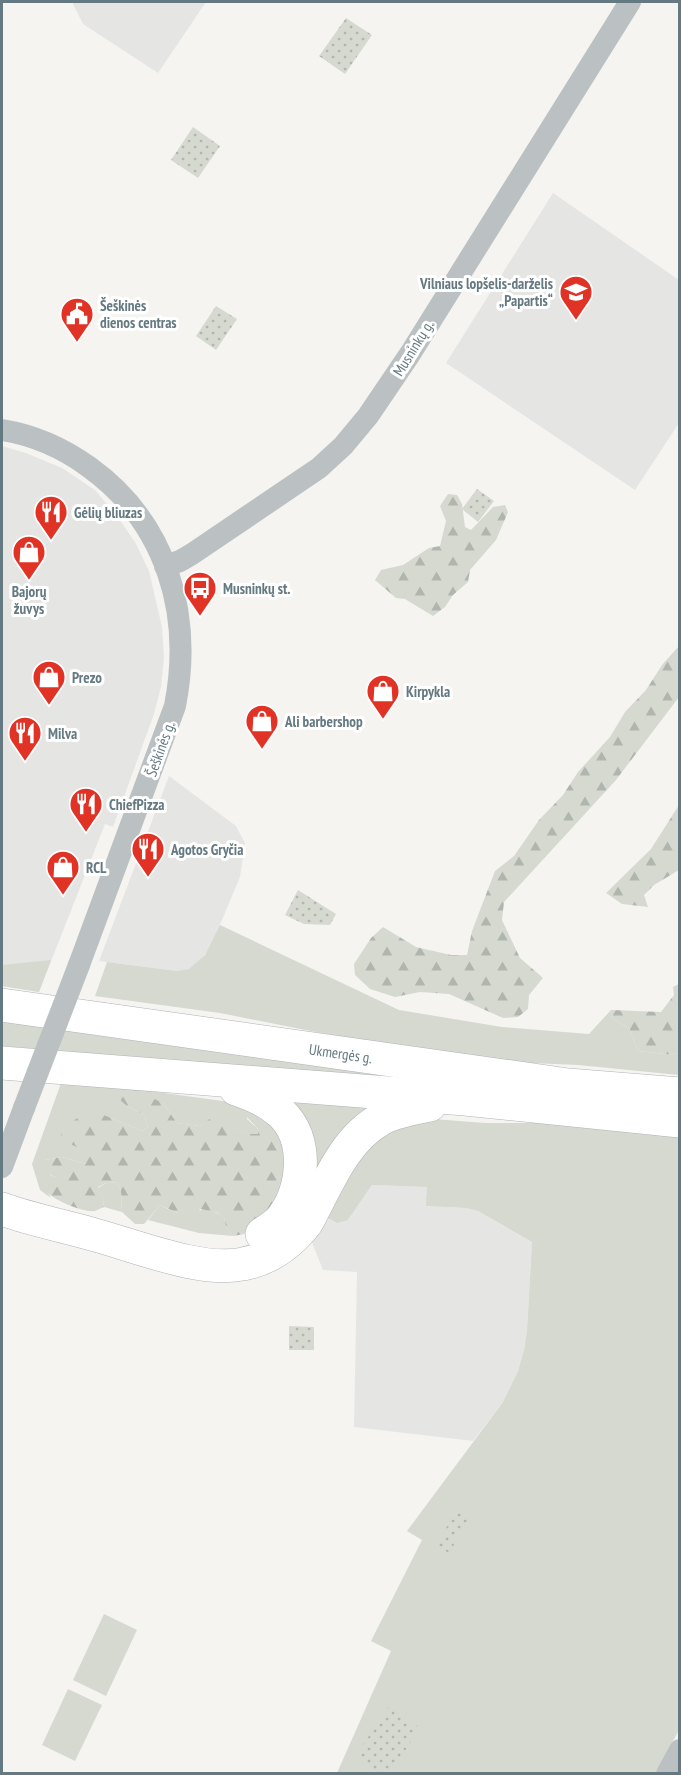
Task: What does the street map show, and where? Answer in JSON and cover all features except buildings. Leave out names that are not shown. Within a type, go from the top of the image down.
[{"type":"highway","name":"Ukmergės g.","points":[[2,1005],[568,1084],[680,1094]]},
{"type":"highway","points":[[2,1063],[465,1099],[680,1121]]},
{"type":"highway","points":[[2,1194],[45,1207],[212,1246],[237,1244],[259,1236],[283,1218],[294,1197],[300,1174],[298,1143],[283,1114],[270,1104],[254,1095],[211,1080]]},
{"type":"highway","points":[[2,1209],[204,1266],[241,1265],[273,1252],[298,1233],[307,1222],[350,1146],[364,1130],[382,1118],[399,1112],[465,1099]]},
{"type":"street","name":"Musninkų g.","points":[[165,566],[192,554],[319,468],[362,424],[410,354],[630,2]]},
{"type":"street","name":"Šeškinės g.","points":[[2,430],[37,439],[60,449],[104,478],[122,496],[147,528],[165,566],[174,592],[179,617],[180,668],[175,706],[2,1167]]},
{"type":"street","points":[[668,1773],[680,1750]]},
{"type":"shaded area","points":[[72,2],[206,2],[158,73],[83,24]]},
{"type":"shaded area","name":"Vilniaus lopšelis-darželis „Papartis“","points":[[553,193],[679,280],[679,423],[635,490],[446,363]]},
{"type":"shaded area","points":[[2,446],[62,468],[95,490],[135,542],[149,571],[162,627],[164,658],[161,687],[154,714],[113,827],[105,824],[39,992],[2,986]]},
{"type":"shaded area","points":[[169,776],[236,826],[245,843],[240,877],[211,946],[198,963],[189,969],[177,971],[99,961]]},
{"type":"shaded area","points":[[372,1185],[427,1187],[427,1206],[466,1208],[478,1211],[532,1242],[527,1330],[518,1371],[503,1402],[473,1441],[354,1427],[357,1272],[323,1270],[309,1235],[320,1213],[348,1220]]},
{"type":"green space","points":[[346,18],[372,35],[345,74],[319,56]]},
{"type":"green space","points":[[193,127],[220,146],[198,178],[171,160]]},
{"type":"green space","points":[[216,306],[237,319],[216,350],[196,336]]},
{"type":"green space","points":[[477,489],[494,501],[478,522],[462,509]]},
{"type":"green space","points":[[448,494],[457,495],[462,504],[465,527],[471,530],[493,507],[505,505],[508,512],[496,540],[470,570],[468,582],[453,595],[445,607],[433,616],[405,599],[396,598],[375,580],[381,570],[403,565],[429,548],[440,546],[446,521],[440,506]]},
{"type":"green space","points":[[679,646],[679,697],[616,780],[504,902],[502,920],[520,958],[543,978],[529,995],[528,1009],[518,1017],[503,1018],[449,994],[420,992],[395,997],[370,989],[355,975],[354,964],[371,938],[383,927],[416,947],[451,955],[467,955],[472,931],[495,871],[514,856],[539,820],[563,795],[578,772],[610,737],[625,712],[646,690],[662,665]]},
{"type":"green space","points":[[679,805],[679,870],[654,885],[644,895],[648,907],[622,904],[606,893],[651,849]]},
{"type":"green space","points":[[298,890],[336,914],[330,925],[304,924],[285,915]]},
{"type":"green space","points":[[220,925],[399,1010],[502,1027],[589,1034],[611,1010],[613,1019],[629,1028],[638,1051],[675,1055],[679,1052],[679,1075],[578,1065],[484,1061],[220,1013],[95,996],[107,962],[177,971],[189,969],[205,955]]},
{"type":"green space","points":[[51,960],[39,992],[2,986],[2,965]]},
{"type":"green space","points":[[679,984],[679,1052],[675,1055],[638,1051],[629,1028],[613,1019],[611,1010],[661,1012],[674,995],[673,987]]},
{"type":"green space","points":[[2,1020],[377,1074],[377,1077],[2,1046]]},
{"type":"green space","points":[[61,1083],[127,1088],[245,1104],[247,1119],[258,1129],[258,1134],[246,1134],[215,1116],[200,1126],[177,1123],[163,1103],[127,1106],[144,1115],[148,1127],[142,1131],[104,1115],[79,1148],[87,1156],[86,1164],[62,1157],[45,1160],[50,1175],[56,1177],[58,1181],[47,1191],[51,1198],[40,1190],[32,1164]]},
{"type":"green space","points":[[133,1089],[163,1103],[177,1123],[200,1126],[215,1115],[246,1134],[258,1134],[258,1129],[244,1114],[247,1108],[256,1107],[288,1139],[283,1206],[256,1232],[233,1236],[226,1227],[224,1217],[216,1212],[200,1209],[195,1216],[180,1214],[160,1205],[144,1224],[135,1224],[122,1212],[121,1191],[117,1183],[108,1182],[98,1187],[104,1207],[95,1211],[77,1208],[50,1195],[46,1191],[57,1181],[56,1177],[44,1172],[42,1167],[45,1160],[62,1157],[86,1164],[86,1156],[79,1148],[63,1141],[61,1134],[87,1111],[104,1115],[142,1131],[148,1127],[144,1115],[118,1098]]},
{"type":"green space","points":[[278,1097],[382,1107],[346,1137],[302,1217],[284,1238],[256,1252],[236,1257],[210,1255],[30,1213],[31,1208],[206,1251],[242,1252],[265,1243],[281,1233],[294,1219],[303,1204],[311,1168],[309,1149],[303,1130]]},
{"type":"green space","points":[[407,1117],[679,1132],[680,1728],[656,1773],[337,1773],[391,1651],[371,1641],[422,1540],[407,1531],[503,1402],[518,1371],[527,1330],[532,1242],[478,1211],[466,1208],[426,1206],[427,1187],[372,1185],[348,1220],[337,1223],[320,1213],[351,1157]]},
{"type":"green space","points":[[108,1182],[117,1183],[121,1191],[122,1212],[104,1207],[98,1188]]},
{"type":"green space","points":[[160,1205],[184,1214],[203,1210],[216,1212],[224,1217],[226,1227],[233,1236],[199,1233],[148,1220]]},
{"type":"green space","points":[[289,1326],[314,1327],[314,1350],[289,1350]]},
{"type":"green space","points":[[457,1510],[470,1517],[449,1553],[436,1545]]},
{"type":"green space","points":[[104,1614],[137,1630],[106,1696],[73,1680]]},
{"type":"green space","points":[[68,1689],[102,1705],[75,1761],[42,1745]]},
{"type":"green space","points":[[388,1707],[420,1728],[390,1773],[381,1773],[355,1757]]},
{"type":"place","name":"Vilniaus lopšelis-darželis „Papartis“","points":[[576,321]]},
{"type":"place","name":"Šeškinės dienos centras","points":[[77,343]]},
{"type":"place","name":"Gėlių bliuzas","points":[[51,541]]},
{"type":"place","name":"Bajorų žuvys","points":[[29,581]]},
{"type":"place","name":"Musninkų st.","points":[[200,617]]},
{"type":"place","name":"Prezo","points":[[49,706]]},
{"type":"place","name":"Kirpykla","points":[[383,720]]},
{"type":"place","name":"Ali barbershop","points":[[262,750]]},
{"type":"place","name":"Milva","points":[[25,762]]},
{"type":"place","name":"ChiefPizza","points":[[86,833]]},
{"type":"place","name":"Agotos Gryčia","points":[[148,878]]},
{"type":"place","name":"RCL","points":[[63,896]]}]
